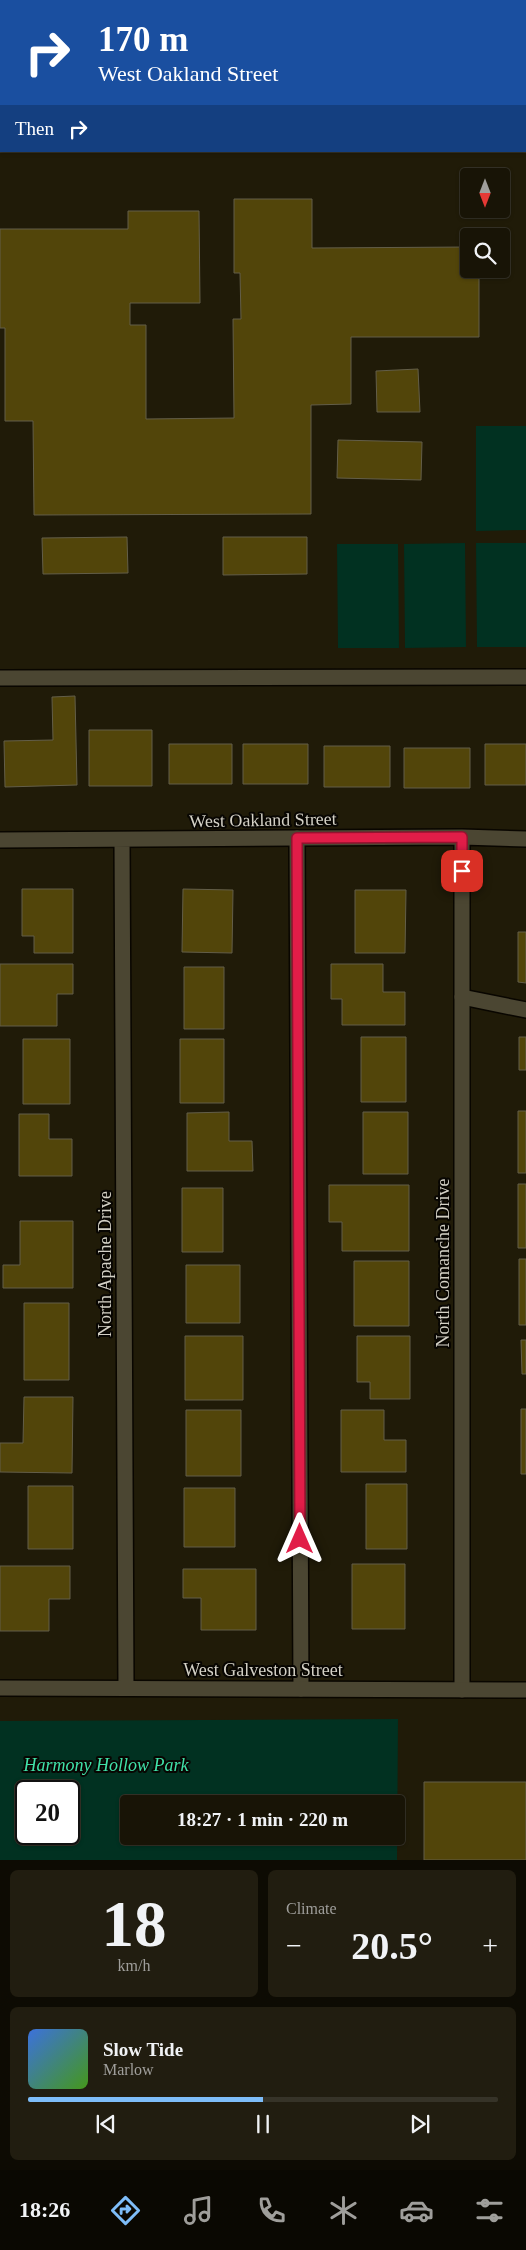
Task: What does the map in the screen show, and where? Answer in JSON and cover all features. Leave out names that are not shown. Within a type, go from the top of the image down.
[{"type":"street","points":[[0,678],[526,676]]},
{"type":"street","name":"West Oakland Street","points":[[0,840],[462,837],[526,839]]},
{"type":"street","name":"North Comanche Drive","points":[[462,837],[462,1690]]},
{"type":"street","points":[[297,838],[301,1689]]},
{"type":"street","name":"North Apache Drive","points":[[122,840],[126,1687]]},
{"type":"street","points":[[462,997],[526,1010]]},
{"type":"street","name":"West Galveston Street","points":[[0,1688],[526,1690]]},
{"type":"green space","points":[[476,426],[526,426],[526,530],[476,531]]},
{"type":"green space","points":[[465,543],[466,647],[405,648],[404,544]]},
{"type":"green space","points":[[476,543],[526,543],[526,647],[477,647]]},
{"type":"green space","points":[[337,544],[398,544],[399,648],[338,648]]},
{"type":"green space","name":"Harmony Hollow Park","points":[[398,1719],[397,1795],[120,1795],[120,1845],[397,1845],[397,1860],[0,1860],[0,1721]]},
{"type":"building","points":[[234,199],[312,199],[312,248],[460,247],[460,278],[479,278],[479,337],[351,337],[351,404],[311,405],[311,514],[34,515],[33,421],[5,421],[5,328],[0,328],[0,229],[128,229],[128,211],[199,211],[200,303],[130,303],[130,325],[146,325],[146,419],[234,418],[233,319],[241,319],[240,273],[234,273]]},
{"type":"building","points":[[418,369],[420,412],[377,412],[376,371]]},
{"type":"building","points":[[338,440],[422,442],[421,480],[337,478]]},
{"type":"building","points":[[127,537],[128,573],[43,574],[42,538]]},
{"type":"building","points":[[223,537],[307,537],[307,574],[223,575]]},
{"type":"building","points":[[75,696],[77,785],[5,787],[4,741],[53,740],[52,697]]},
{"type":"building","points":[[89,730],[152,730],[152,786],[89,786]]},
{"type":"building","points":[[169,744],[232,744],[232,784],[169,784]]},
{"type":"building","points":[[243,744],[308,744],[308,784],[243,784]]},
{"type":"building","points":[[485,744],[526,744],[526,785],[485,785]]},
{"type":"building","points":[[324,746],[390,746],[390,787],[324,787]]},
{"type":"building","points":[[404,748],[470,748],[470,788],[404,788]]},
{"type":"building","points":[[22,889],[73,889],[73,953],[34,953],[34,936],[22,936]]},
{"type":"building","points":[[183,889],[233,890],[232,953],[182,952]]},
{"type":"building","points":[[355,890],[406,890],[405,953],[355,953]]},
{"type":"building","points":[[518,932],[526,932],[526,983],[518,982]]},
{"type":"building","points":[[0,964],[73,964],[73,994],[57,994],[57,1026],[0,1026]]},
{"type":"building","points":[[331,964],[383,964],[383,992],[405,992],[405,1025],[342,1025],[342,999],[331,999]]},
{"type":"building","points":[[184,967],[224,967],[224,1029],[184,1029]]},
{"type":"building","points":[[361,1037],[406,1037],[406,1102],[361,1102]]},
{"type":"building","points":[[519,1037],[526,1037],[526,1070],[519,1070]]},
{"type":"building","points":[[23,1039],[70,1039],[70,1104],[23,1104]]},
{"type":"building","points":[[180,1039],[224,1039],[224,1103],[180,1103]]},
{"type":"building","points":[[518,1111],[526,1111],[526,1173],[518,1173]]},
{"type":"building","points":[[229,1112],[229,1141],[252,1141],[253,1171],[187,1171],[187,1113]]},
{"type":"building","points":[[363,1112],[408,1112],[408,1174],[363,1174]]},
{"type":"building","points":[[19,1114],[49,1114],[49,1139],[72,1139],[72,1176],[19,1176]]},
{"type":"building","points":[[518,1184],[526,1184],[526,1248],[518,1248]]},
{"type":"building","points":[[329,1185],[409,1185],[409,1251],[342,1251],[342,1222],[329,1222]]},
{"type":"building","points":[[182,1188],[223,1188],[223,1252],[182,1252]]},
{"type":"building","points":[[20,1221],[73,1221],[73,1288],[3,1288],[3,1265],[20,1265]]},
{"type":"building","points":[[519,1259],[526,1259],[526,1325],[519,1325]]},
{"type":"building","points":[[354,1261],[409,1261],[409,1326],[354,1326]]},
{"type":"building","points":[[186,1265],[240,1265],[240,1323],[186,1323]]},
{"type":"building","points":[[24,1303],[69,1303],[69,1380],[24,1380]]},
{"type":"building","points":[[185,1336],[243,1336],[243,1400],[185,1400]]},
{"type":"building","points":[[357,1336],[410,1336],[410,1399],[370,1399],[370,1382],[357,1382]]},
{"type":"building","points":[[521,1340],[526,1340],[526,1374],[522,1374]]},
{"type":"building","points":[[24,1397],[73,1397],[72,1473],[0,1472],[0,1443],[23,1443]]},
{"type":"building","points":[[521,1409],[526,1409],[526,1474],[521,1474]]},
{"type":"building","points":[[186,1410],[241,1410],[241,1476],[186,1476]]},
{"type":"building","points":[[341,1410],[384,1410],[384,1440],[406,1440],[406,1472],[341,1472]]},
{"type":"building","points":[[366,1484],[407,1484],[407,1549],[366,1549]]},
{"type":"building","points":[[28,1486],[73,1486],[73,1549],[28,1549]]},
{"type":"building","points":[[184,1488],[235,1488],[235,1547],[184,1547]]},
{"type":"building","points":[[352,1564],[405,1564],[405,1629],[352,1629]]},
{"type":"building","points":[[0,1566],[70,1566],[70,1599],[49,1599],[49,1631],[0,1631]]},
{"type":"building","points":[[183,1569],[256,1569],[256,1630],[201,1630],[201,1598],[183,1598]]},
{"type":"building","points":[[424,1782],[526,1782],[526,1860],[424,1860]]},
{"type":"route","points":[[300,1539],[297,838],[462,837],[462,871]]}]
